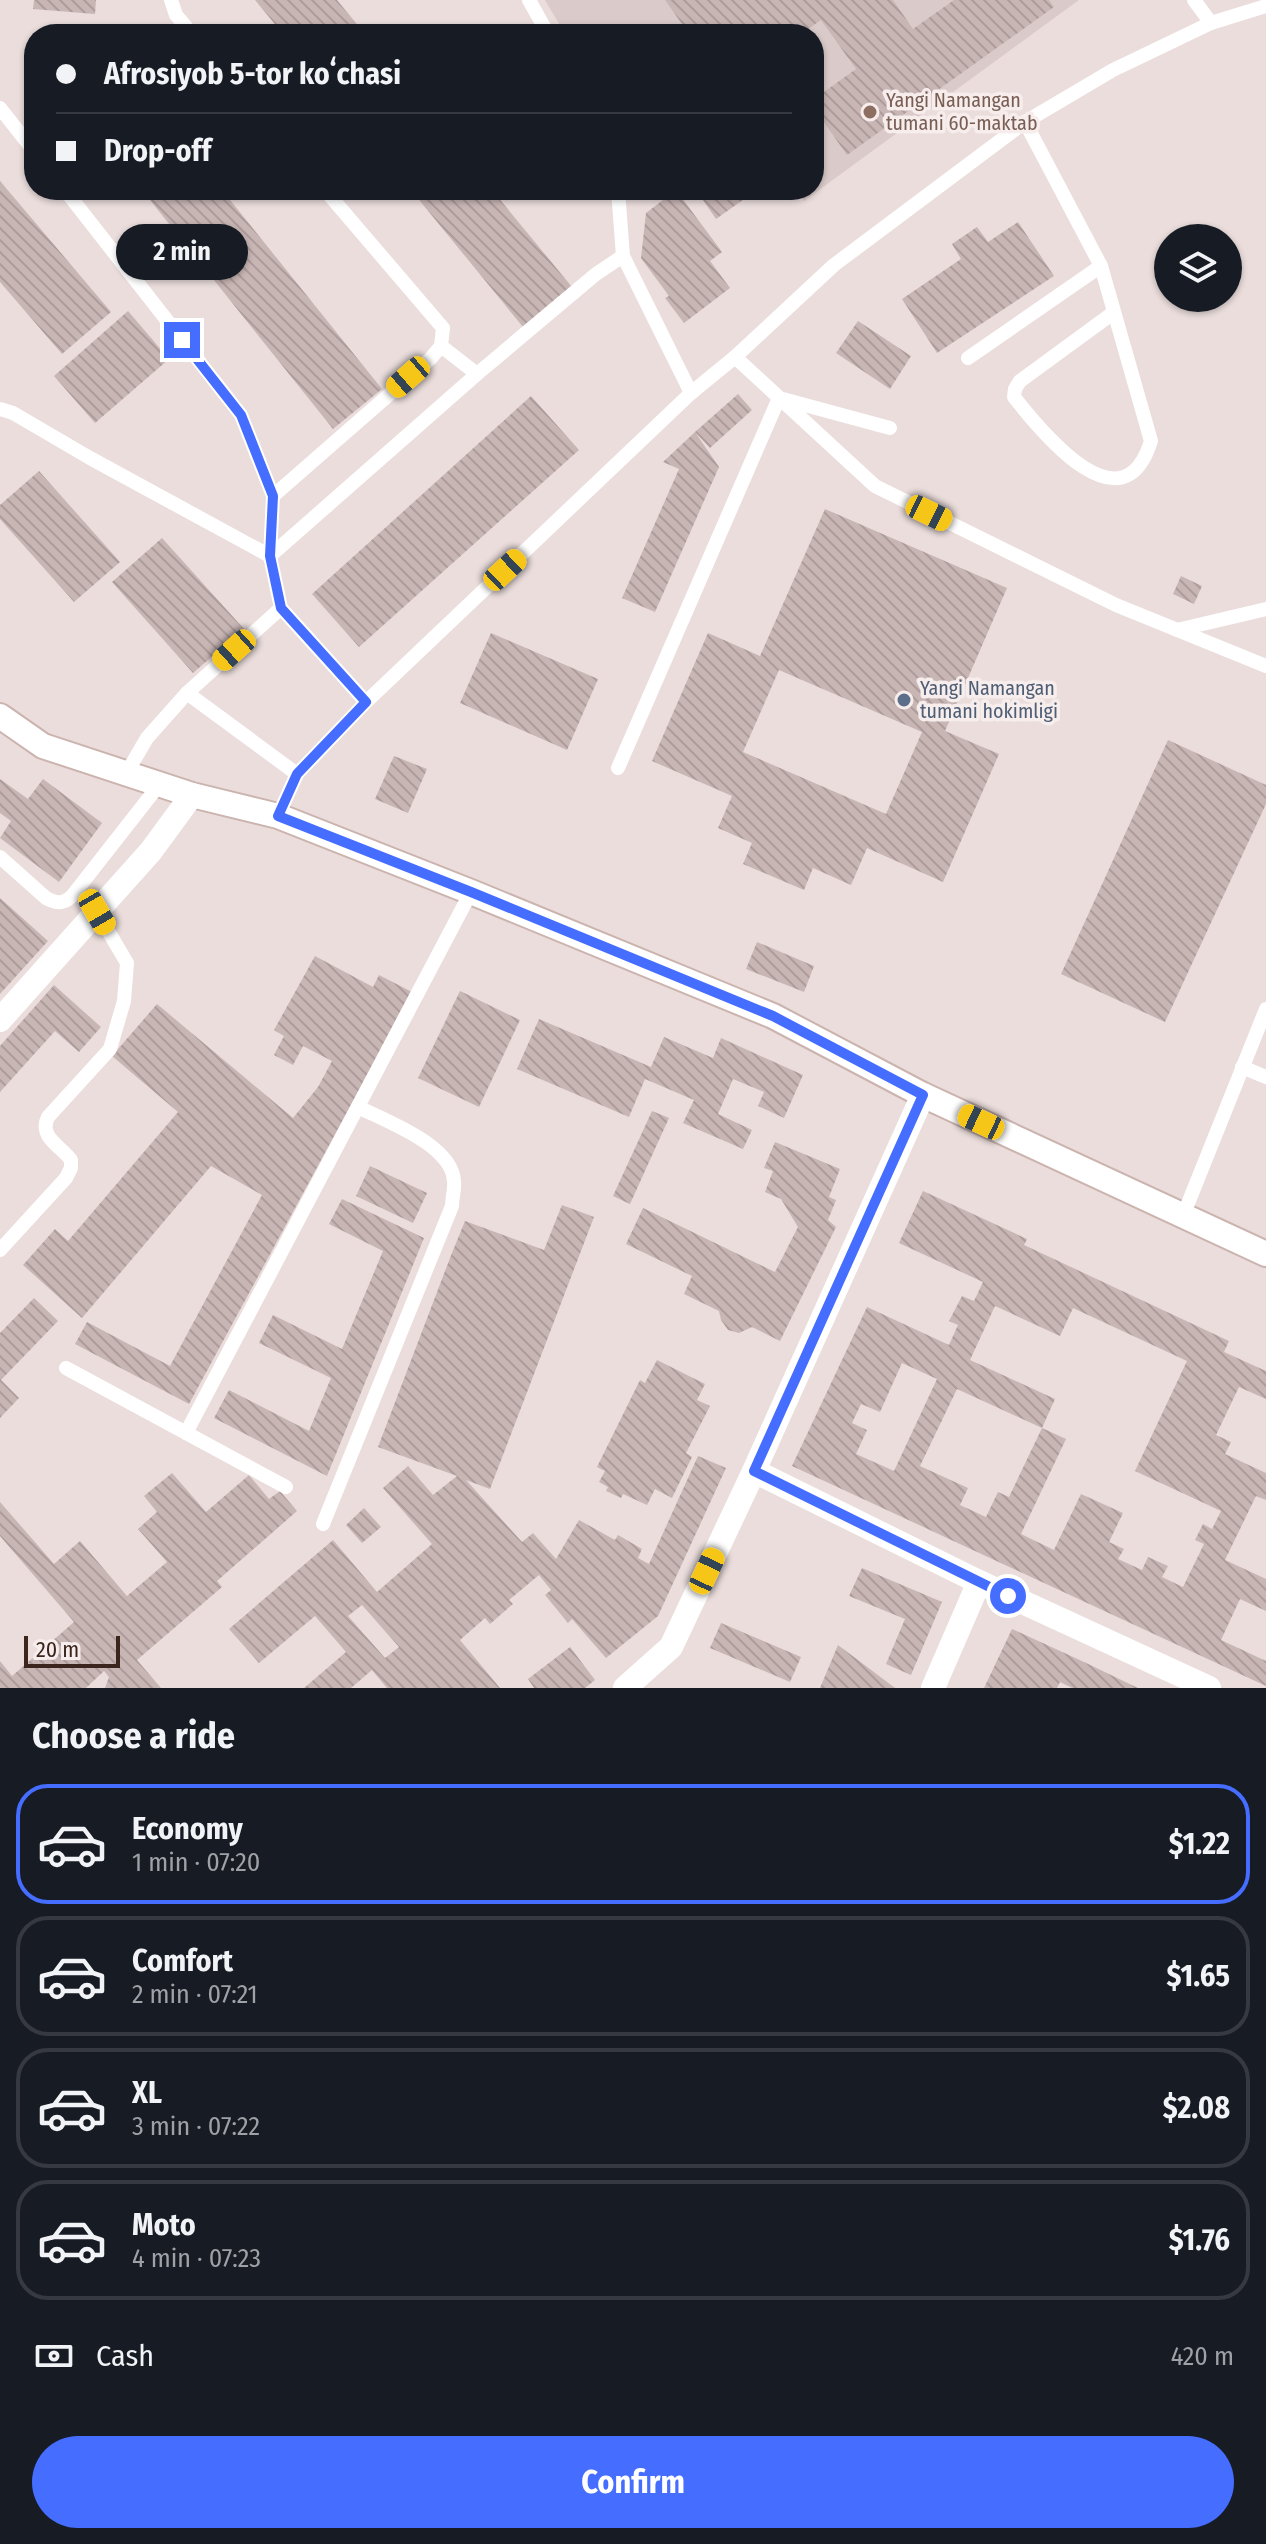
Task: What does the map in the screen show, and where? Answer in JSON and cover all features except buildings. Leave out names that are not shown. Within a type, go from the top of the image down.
[{"type":"street","points":[[0,716],[43,746],[192,795],[278,816],[773,1016],[923,1095],[1266,1254]]},
{"type":"street","points":[[0,1020],[151,851],[192,795]]},
{"type":"street","points":[[625,1688],[671,1647],[754,1471],[923,1095]]},
{"type":"street","points":[[754,1471],[979,1582],[1209,1688]]},
{"type":"street","points":[[933,1688],[979,1582]]},
{"type":"lane","points":[[171,0],[176,15],[184,24]]},
{"type":"lane","points":[[529,0],[542,24]]},
{"type":"lane","points":[[1194,0],[1211,23]]},
{"type":"lane","points":[[278,816],[297,774],[366,702],[691,393],[735,357],[834,265],[1025,122],[1113,70],[1211,23],[1266,6]]},
{"type":"lane","points":[[0,108],[24,138]]},
{"type":"lane","points":[[1025,122],[1101,266],[1151,441],[1145,462],[1126,476],[1114,480],[1098,476],[1068,455],[1014,397],[1020,381],[1113,313]]},
{"type":"lane","points":[[73,200],[241,415],[273,496],[270,556],[281,608],[366,702]]},
{"type":"lane","points":[[273,496],[441,346],[443,328],[334,200]]},
{"type":"lane","points":[[619,200],[623,256],[691,393]]},
{"type":"lane","points":[[270,556],[477,374],[596,274],[623,256]]},
{"type":"lane","points":[[968,358],[1101,266]]},
{"type":"lane","points":[[441,346],[477,374]]},
{"type":"lane","points":[[735,357],[875,486],[1116,605],[1266,666]]},
{"type":"lane","points":[[779,398],[890,428]]},
{"type":"lane","points":[[618,768],[779,398]]},
{"type":"lane","points":[[0,409],[13,413],[270,556]]},
{"type":"lane","points":[[126,774],[147,738],[187,693],[281,608]]},
{"type":"lane","points":[[1177,630],[1266,609]]},
{"type":"lane","points":[[187,693],[297,774]]},
{"type":"lane","points":[[0,857],[46,898],[55,903],[64,902],[72,896],[159,785]]},
{"type":"lane","points":[[186,1433],[471,892]]},
{"type":"lane","points":[[0,1250],[66,1178],[71,1168],[71,1160],[45,1132],[44,1125],[110,1049],[124,1001],[127,963],[97,912]]},
{"type":"lane","points":[[1183,1216],[1266,1009]]},
{"type":"lane","points":[[1242,1067],[1266,1077]]},
{"type":"lane","points":[[323,1524],[452,1206],[454,1178],[446,1158],[429,1144],[358,1107]]},
{"type":"lane","points":[[66,1368],[286,1487]]},
{"type":"shaded area","name":"Yangi Namangan tumani 60-maktab","points":[[545,0],[1079,0],[824,186],[824,24],[559,24]]},
{"type":"place","name":"Yangi Namangan tumani 60-maktab","points":[[870,112]]},
{"type":"place","name":"Yangi Namangan tumani hokimligi","points":[[904,700]]},
{"type":"route","points":[[182,340],[241,415],[273,496],[270,556],[281,608],[366,702],[297,774],[278,816],[773,1016],[923,1095],[754,1471],[1008,1596]]}]
